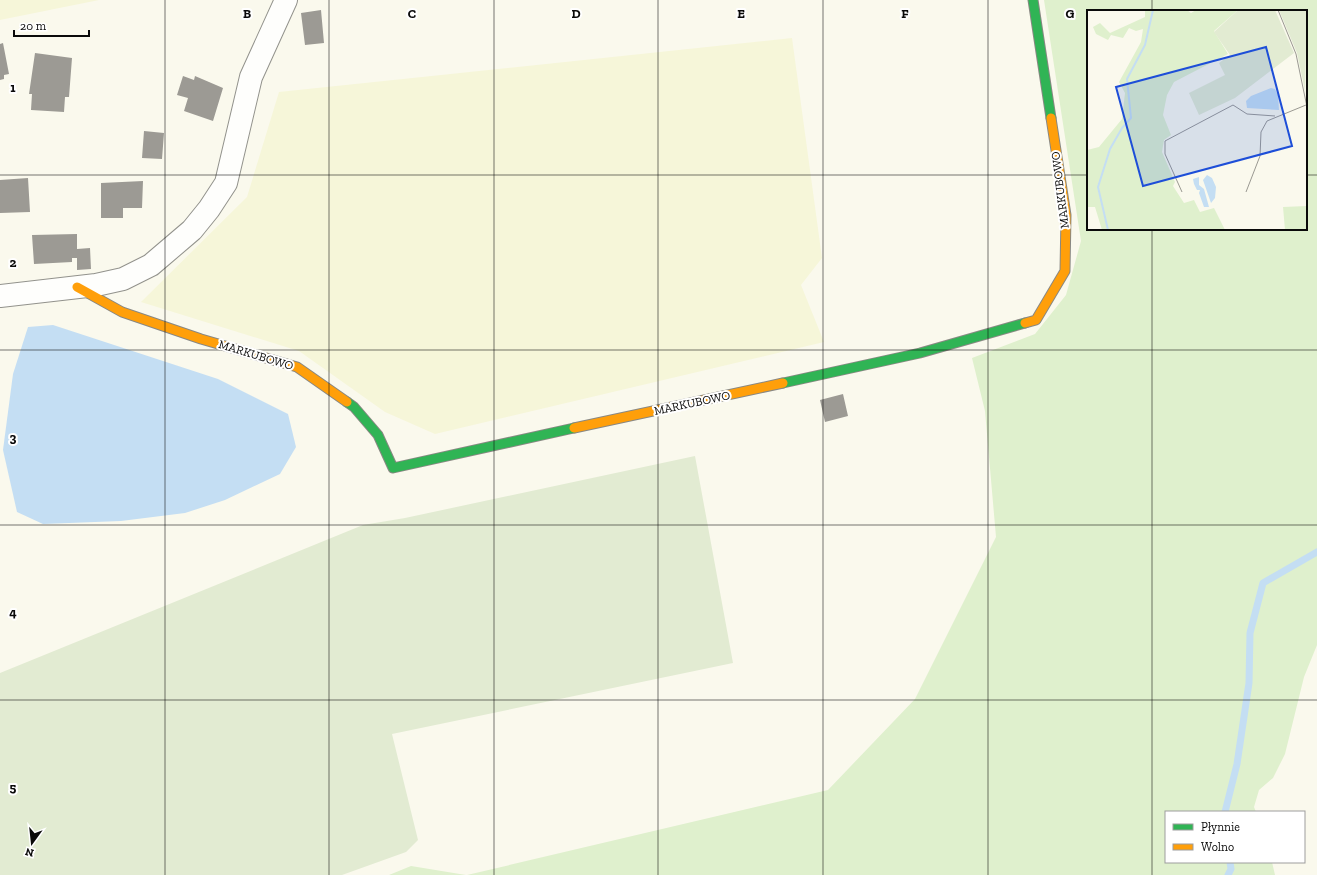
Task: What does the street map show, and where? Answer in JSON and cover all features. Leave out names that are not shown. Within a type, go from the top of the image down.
[{"type":"street","points":[[0,296],[77,287],[123,279],[152,265],[192,230],[209,209],[226,183],[251,77],[286,0]]},
{"type":"street","name":"MARKUBOWO","points":[[77,287],[122,312],[201,339],[297,367],[354,407],[378,434],[393,468],[920,353],[1036,320],[1065,271],[1066,215],[1033,0]]},
{"type":"green space","points":[[0,0],[99,0],[0,20]]},
{"type":"green space","points":[[1044,0],[1317,0],[1317,645],[1304,677],[1285,754],[1273,778],[1259,790],[1254,807],[1256,811],[1165,811],[1165,863],[1272,863],[1275,875],[467,875],[828,790],[915,699],[996,537],[985,411],[972,358],[1035,334],[1066,295],[1081,241]]},
{"type":"green space","points":[[792,38],[822,258],[801,285],[824,342],[435,434],[385,412],[299,351],[141,302],[247,197],[279,92]]},
{"type":"green space","points":[[695,456],[733,663],[392,734],[418,840],[406,852],[342,875],[0,875],[0,673],[363,525],[405,518]]},
{"type":"green space","points":[[411,866],[466,875],[389,875]]},
{"type":"water","points":[[53,325],[218,379],[288,414],[296,447],[280,474],[225,500],[185,513],[121,521],[43,524],[17,512],[3,450],[13,374],[28,327]]},
{"type":"building","points":[[321,10],[324,43],[305,45],[301,13]]},
{"type":"building","points":[[3,43],[9,74],[4,75],[4,79],[0,80],[0,44]]},
{"type":"building","points":[[35,53],[72,58],[69,97],[65,97],[64,112],[31,110],[32,94],[29,94]]},
{"type":"building","points":[[183,76],[194,80],[195,76],[223,88],[213,121],[184,111],[188,98],[177,95]]},
{"type":"building","points":[[144,131],[164,133],[162,159],[142,158]]},
{"type":"building","points":[[28,178],[30,212],[0,213],[0,180]]},
{"type":"building","points":[[143,181],[142,208],[123,208],[123,218],[101,218],[101,183]]},
{"type":"building","points":[[77,234],[77,258],[72,258],[72,262],[34,264],[32,235]]},
{"type":"building","points":[[90,248],[91,269],[77,270],[77,249]]},
{"type":"building","points":[[843,394],[848,416],[825,422],[820,400]]},
{"type":"waterway","points":[[1225,811],[1237,764],[1249,683],[1250,633],[1263,583],[1317,552]]},
{"type":"waterway","points":[[1228,875],[1231,869],[1230,863]]},
{"type":"traffic: fast","points":[[1033,0],[1051,118]]},
{"type":"traffic: fast","points":[[783,383],[920,353],[1025,323]]},
{"type":"traffic: fast","points":[[347,402],[354,407],[378,435],[393,468],[574,428]]},
{"type":"traffic: slow","points":[[1025,323],[1036,320],[1065,271],[1066,215],[1051,118]]},
{"type":"traffic: slow","points":[[77,287],[122,312],[201,339],[297,367],[347,402]]},
{"type":"traffic: slow","points":[[574,428],[783,383]]}]
